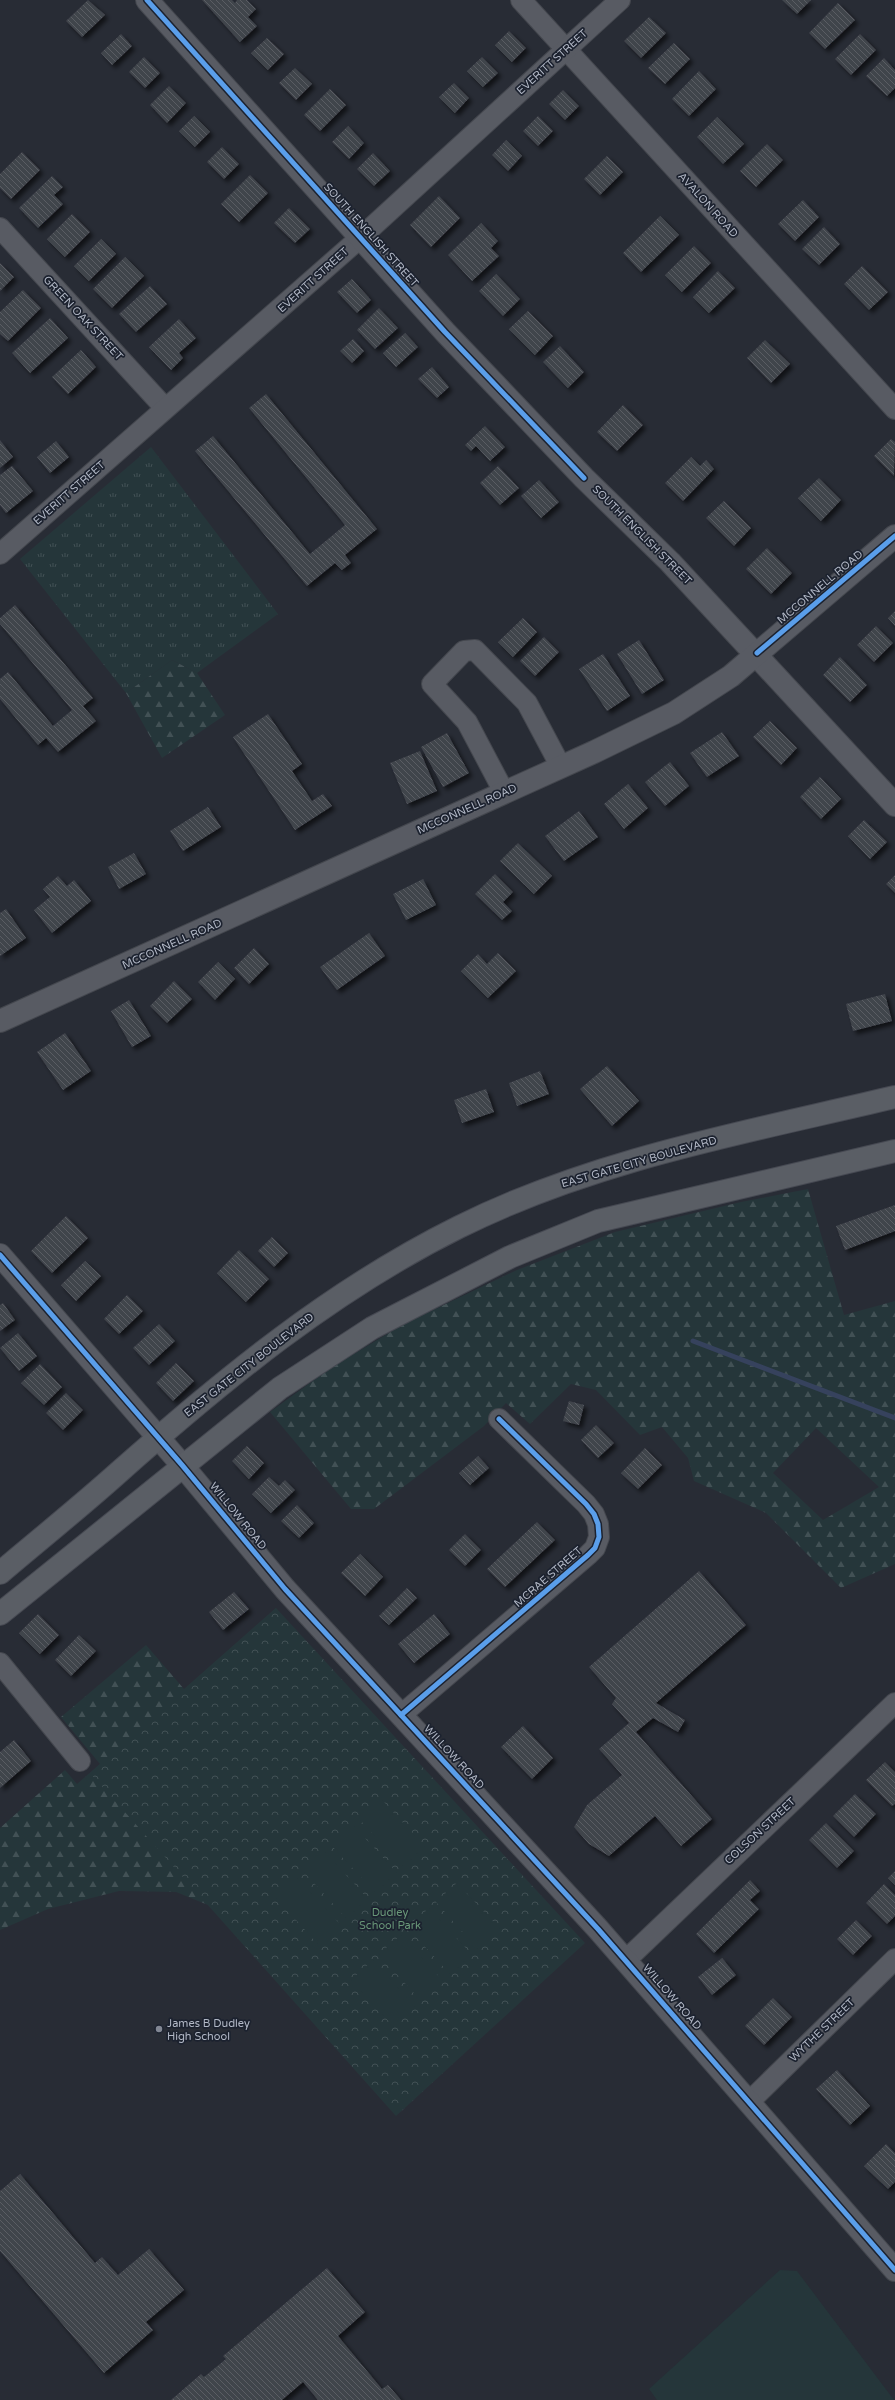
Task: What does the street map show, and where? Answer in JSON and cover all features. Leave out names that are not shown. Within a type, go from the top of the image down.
[{"type":"main road","name":"EAST GATE CITY BOULEVARD","points":[[0,1573],[158,1437],[267,1347],[332,1301],[413,1251],[466,1223],[568,1180],[683,1147],[895,1097]]},
{"type":"main road","points":[[0,1614],[145,1498],[182,1465],[280,1388],[372,1328],[510,1257],[598,1221],[895,1151]]},
{"type":"street","name":"SOUTH ENGLISH STREET","points":[[147,0],[360,238],[584,478],[670,562],[757,653],[895,805]]},
{"type":"street","name":"AVALON ROAD","points":[[521,0],[895,409]]},
{"type":"street","name":"EVERITT STREET","points":[[1,551],[360,238],[620,0]]},
{"type":"street","name":"GREEN OAK STREET","points":[[0,228],[165,408]]},
{"type":"street","name":"MCCONNELL ROAD","points":[[0,1022],[561,767],[674,713],[732,676],[895,536]]},
{"type":"street","points":[[504,792],[467,722],[432,684],[464,650],[475,650],[527,703],[561,767]]},
{"type":"street","name":"WILLOW ROAD","points":[[0,1255],[182,1465],[285,1589],[626,1960],[895,2270]]},
{"type":"street","name":"MCRAE STREET","points":[[401,1715],[588,1555],[595,1548],[600,1537],[598,1524],[586,1504],[499,1419]]},
{"type":"street","points":[[0,1663],[80,1761]]},
{"type":"street","name":"COLSON STREET","points":[[626,1960],[895,1703]]},
{"type":"street","name":"WYTHE STREET","points":[[749,2102],[895,1959]]},
{"type":"green space","points":[[151,447],[278,614],[197,673],[172,660],[126,693],[20,559]]},
{"type":"green space","points":[[172,660],[197,673],[225,715],[162,758],[126,693]]},
{"type":"green space","points":[[808,1189],[844,1315],[895,1301],[895,1564],[841,1588],[766,1513],[694,1481],[688,1458],[662,1427],[640,1435],[596,1390],[571,1384],[530,1424],[506,1403],[484,1426],[374,1509],[351,1509],[270,1412],[332,1367],[404,1324],[517,1270],[615,1232],[741,1202]],"holes":[[[816,1428],[879,1487],[823,1520],[773,1473]]]},
{"type":"green space","points":[[276,1608],[208,1905],[176,1892],[119,1891],[48,1909],[0,1930],[0,1828],[65,1770],[77,1784],[100,1764],[61,1717],[146,1645],[184,1689]]},
{"type":"green space","name":"Dudley School Park","points":[[276,1608],[585,1943],[396,2116],[90,1773]]},
{"type":"green space","points":[[382,1800],[425,1847],[403,1866],[360,1820]]},
{"type":"green space","points":[[354,1826],[397,1873],[375,1892],[332,1846]]},
{"type":"green space","points":[[325,1852],[368,1899],[346,1918],[304,1872]]},
{"type":"green space","points":[[297,1878],[340,1924],[318,1944],[276,1898]]},
{"type":"green space","points":[[457,1883],[500,1929],[478,1949],[436,1902]]},
{"type":"green space","points":[[429,1908],[472,1955],[450,1974],[408,1928]]},
{"type":"green space","points":[[401,1935],[443,1981],[421,2001],[379,1954]]},
{"type":"green space","points":[[373,1960],[415,2007],[394,2027],[351,1980]]},
{"type":"green space","points":[[780,2270],[797,2271],[894,2400],[657,2400],[649,2389]]},
{"type":"building","points":[[88,0],[105,15],[82,37],[66,21]]},
{"type":"building","points":[[202,0],[232,0],[235,3],[237,0],[247,0],[256,9],[248,17],[257,26],[240,42]]},
{"type":"building","points":[[782,0],[811,0],[797,14]]},
{"type":"building","points":[[838,3],[855,20],[825,49],[809,33]]},
{"type":"building","points":[[649,17],[666,33],[641,58],[624,41]]},
{"type":"building","points":[[509,31],[526,48],[512,62],[495,45]]},
{"type":"building","points":[[121,34],[132,46],[112,65],[101,53]]},
{"type":"building","points":[[860,34],[876,50],[851,75],[835,59]]},
{"type":"building","points":[[267,38],[284,54],[268,70],[251,53]]},
{"type":"building","points":[[674,43],[690,59],[665,84],[648,68]]},
{"type":"building","points":[[144,57],[160,73],[145,88],[129,72]]},
{"type":"building","points":[[482,57],[498,73],[483,87],[467,71]]},
{"type":"building","points":[[884,58],[895,70],[895,88],[887,96],[866,76]]},
{"type":"building","points":[[295,68],[312,84],[296,100],[279,83]]},
{"type":"building","points":[[699,71],[716,89],[689,116],[672,99]]},
{"type":"building","points":[[454,83],[469,98],[455,113],[439,97]]},
{"type":"building","points":[[169,86],[186,103],[167,123],[150,105]]},
{"type":"building","points":[[330,89],[346,105],[320,131],[304,115]]},
{"type":"building","points":[[563,90],[579,106],[565,120],[549,104]]},
{"type":"building","points":[[194,116],[210,132],[195,147],[179,131]]},
{"type":"building","points":[[538,116],[553,131],[538,146],[523,131]]},
{"type":"building","points":[[717,117],[744,144],[723,164],[697,137]]},
{"type":"building","points":[[348,126],[364,143],[349,159],[332,142]]},
{"type":"building","points":[[506,140],[522,156],[508,171],[492,155]]},
{"type":"building","points":[[767,144],[783,160],[756,187],[740,171]]},
{"type":"building","points":[[222,147],[239,164],[224,179],[207,162]]},
{"type":"building","points":[[22,152],[40,170],[11,199],[0,188],[0,174]]},
{"type":"building","points":[[373,153],[390,171],[374,186],[357,169]]},
{"type":"building","points":[[607,156],[623,172],[600,195],[584,179]]},
{"type":"building","points":[[250,175],[268,193],[239,222],[221,204]]},
{"type":"building","points":[[52,176],[63,187],[54,195],[63,204],[38,228],[19,208]]},
{"type":"building","points":[[439,196],[460,218],[431,247],[410,225]]},
{"type":"building","points":[[803,200],[819,217],[795,241],[778,224]]},
{"type":"building","points":[[289,208],[310,229],[295,243],[274,223]]},
{"type":"building","points":[[72,214],[90,232],[65,257],[47,239]]},
{"type":"building","points":[[660,216],[679,235],[641,272],[623,253]]},
{"type":"building","points":[[481,223],[498,241],[491,248],[499,256],[472,281],[448,255]]},
{"type":"building","points":[[824,227],[840,244],[819,265],[802,249]]},
{"type":"building","points":[[101,239],[116,254],[89,281],[74,266]]},
{"type":"building","points":[[694,246],[711,263],[682,292],[665,275]]},
{"type":"building","points":[[125,257],[144,276],[112,308],[93,289]]},
{"type":"building","points":[[0,263],[14,277],[0,291]]},
{"type":"building","points":[[862,266],[888,292],[869,310],[844,284]]},
{"type":"building","points":[[718,271],[735,288],[709,313],[693,297]]},
{"type":"building","points":[[496,274],[520,299],[503,316],[479,291]]},
{"type":"building","points":[[352,279],[371,300],[357,313],[337,292]]},
{"type":"building","points":[[150,286],[167,304],[136,332],[119,314]]},
{"type":"building","points":[[23,290],[41,308],[8,341],[0,334],[0,312]]},
{"type":"building","points":[[379,308],[398,328],[375,349],[357,330]]},
{"type":"building","points":[[528,311],[553,336],[535,355],[509,329]]},
{"type":"building","points":[[50,318],[68,338],[30,373],[12,353]]},
{"type":"building","points":[[179,319],[196,338],[179,353],[183,358],[171,370],[149,347]]},
{"type":"building","points":[[405,333],[418,347],[396,367],[383,353]]},
{"type":"building","points":[[353,339],[364,351],[352,363],[340,351]]},
{"type":"building","points":[[765,340],[790,364],[771,383],[747,358]]},
{"type":"building","points":[[560,346],[584,372],[568,388],[543,362]]},
{"type":"building","points":[[81,350],[96,367],[68,394],[52,377]]},
{"type":"building","points":[[432,367],[449,387],[437,398],[418,379]]},
{"type":"building","points":[[266,394],[377,529],[345,555],[351,563],[342,570],[335,563],[307,586],[195,451],[213,436],[310,554],[345,525],[249,408]]},
{"type":"building","points":[[623,405],[643,425],[617,451],[597,432]]},
{"type":"building","points":[[485,426],[505,447],[490,461],[476,446],[471,451],[465,445]]},
{"type":"building","points":[[891,439],[895,442],[894,476],[874,456]]},
{"type":"building","points":[[0,440],[13,457],[0,468]]},
{"type":"building","points":[[56,441],[69,457],[50,473],[37,457]]},
{"type":"building","points":[[691,457],[700,466],[706,460],[714,469],[683,501],[665,483]]},
{"type":"building","points":[[12,466],[33,491],[6,513],[0,505],[0,475]]},
{"type":"building","points":[[498,466],[519,488],[500,505],[480,483]]},
{"type":"building","points":[[819,478],[841,500],[821,521],[798,498]]},
{"type":"building","points":[[539,480],[559,502],[541,518],[521,496]]},
{"type":"building","points":[[724,501],[751,528],[734,546],[706,518]]},
{"type":"building","points":[[767,548],[792,573],[771,594],[746,569]]},
{"type":"building","points":[[15,605],[93,698],[83,706],[96,721],[58,752],[46,738],[38,745],[0,699],[0,679],[8,672],[53,726],[72,710],[0,624],[0,618]]},
{"type":"building","points":[[895,611],[895,626],[888,618]]},
{"type":"building","points":[[523,618],[537,632],[513,657],[498,642]]},
{"type":"building","points":[[876,626],[893,643],[874,662],[857,645]]},
{"type":"building","points":[[544,637],[559,652],[535,676],[520,661]]},
{"type":"building","points":[[639,640],[664,680],[642,694],[617,654]]},
{"type":"building","points":[[603,654],[630,696],[607,711],[579,669]]},
{"type":"building","points":[[840,657],[867,685],[850,702],[823,675]]},
{"type":"building","points":[[268,714],[302,764],[292,771],[312,801],[323,794],[332,806],[295,830],[233,737]]},
{"type":"building","points":[[770,721],[797,748],[781,765],[753,737]]},
{"type":"building","points":[[722,732],[739,756],[707,777],[690,753]]},
{"type":"building","points":[[447,733],[469,773],[443,787],[421,747]]},
{"type":"building","points":[[420,751],[437,791],[407,804],[390,763]]},
{"type":"building","points":[[670,762],[689,786],[665,806],[645,782]]},
{"type":"building","points":[[820,777],[841,799],[821,819],[800,797]]},
{"type":"building","points":[[628,784],[648,808],[624,829],[604,804]]},
{"type":"building","points":[[208,807],[221,827],[183,851],[170,831]]},
{"type":"building","points":[[579,811],[598,837],[564,861],[545,836]]},
{"type":"building","points":[[864,820],[887,842],[870,859],[848,836]]},
{"type":"building","points":[[518,843],[552,876],[534,894],[500,861]]},
{"type":"building","points":[[134,853],[146,874],[119,889],[108,867]]},
{"type":"building","points":[[495,874],[513,892],[503,902],[512,911],[502,920],[475,894]]},
{"type":"building","points":[[895,875],[895,893],[886,884]]},
{"type":"building","points":[[58,876],[67,886],[74,880],[91,901],[52,933],[34,910],[50,897],[43,889]]},
{"type":"building","points":[[423,879],[436,905],[406,920],[393,894]]},
{"type":"building","points":[[6,909],[26,938],[0,956],[0,913]]},
{"type":"building","points":[[369,933],[385,956],[337,990],[320,967]]},
{"type":"building","points":[[254,948],[269,964],[249,984],[234,968]]},
{"type":"building","points":[[498,953],[516,971],[488,998],[461,971],[478,954],[487,964]]},
{"type":"building","points":[[218,962],[235,979],[215,1000],[198,982]]},
{"type":"building","points":[[174,981],[192,999],[167,1023],[150,1006]]},
{"type":"building","points":[[885,994],[892,1021],[853,1031],[846,1004]]},
{"type":"building","points":[[129,1000],[151,1036],[132,1047],[111,1011]]},
{"type":"building","points":[[65,1033],[91,1071],[63,1090],[37,1052]]},
{"type":"building","points":[[607,1066],[639,1101],[612,1126],[580,1089]]},
{"type":"building","points":[[540,1071],[549,1094],[517,1106],[509,1083]]},
{"type":"building","points":[[486,1089],[494,1112],[462,1123],[454,1100]]},
{"type":"building","points":[[895,1205],[895,1231],[845,1250],[836,1226]]},
{"type":"building","points":[[66,1216],[88,1238],[52,1273],[31,1251]]},
{"type":"building","points":[[272,1237],[288,1253],[274,1267],[258,1251]]},
{"type":"building","points":[[239,1250],[269,1279],[246,1302],[217,1273]]},
{"type":"building","points":[[85,1261],[101,1276],[76,1301],[61,1285]]},
{"type":"building","points":[[127,1295],[143,1311],[119,1334],[104,1319]]},
{"type":"building","points":[[3,1303],[15,1320],[0,1331],[0,1305]]},
{"type":"building","points":[[159,1324],[175,1341],[149,1365],[133,1348]]},
{"type":"building","points":[[18,1333],[37,1356],[19,1371],[0,1348]]},
{"type":"building","points":[[176,1363],[194,1381],[173,1401],[156,1383]]},
{"type":"building","points":[[40,1364],[62,1387],[44,1405],[21,1383]]},
{"type":"building","points":[[66,1393],[83,1410],[63,1430],[46,1413]]},
{"type":"building","points":[[569,1401],[584,1405],[579,1425],[563,1421]]},
{"type":"building","points":[[596,1425],[614,1443],[598,1458],[581,1440]]},
{"type":"building","points":[[247,1446],[264,1463],[249,1479],[232,1461]]},
{"type":"building","points":[[645,1448],[662,1465],[638,1489],[621,1473]]},
{"type":"building","points":[[478,1456],[489,1468],[470,1485],[459,1473]]},
{"type":"building","points":[[269,1477],[279,1486],[285,1480],[295,1490],[271,1513],[252,1494]]},
{"type":"building","points":[[297,1505],[314,1523],[299,1538],[281,1521]]},
{"type":"building","points":[[537,1522],[555,1540],[505,1587],[487,1569]]},
{"type":"building","points":[[465,1534],[481,1550],[465,1566],[449,1550]]},
{"type":"building","points":[[360,1554],[383,1577],[365,1596],[341,1573]]},
{"type":"building","points":[[699,1571],[746,1625],[656,1703],[685,1720],[678,1732],[653,1718],[636,1732],[712,1819],[681,1846],[655,1816],[609,1856],[589,1844],[574,1827],[587,1805],[622,1775],[599,1749],[629,1723],[612,1704],[616,1698],[589,1667]]},
{"type":"building","points":[[407,1588],[417,1598],[389,1625],[379,1616]]},
{"type":"building","points":[[234,1592],[249,1609],[223,1630],[209,1612]]},
{"type":"building","points":[[38,1614],[59,1635],[40,1654],[19,1633]]},
{"type":"building","points":[[434,1614],[450,1634],[414,1663],[398,1644]]},
{"type":"building","points":[[79,1635],[96,1651],[71,1676],[55,1660]]},
{"type":"building","points":[[523,1726],[553,1758],[532,1779],[501,1747]]},
{"type":"building","points":[[14,1740],[31,1761],[0,1788],[0,1752]]},
{"type":"building","points":[[885,1762],[895,1772],[895,1804],[892,1806],[866,1780]]},
{"type":"building","points":[[855,1794],[876,1814],[854,1837],[833,1816]]},
{"type":"building","points":[[826,1823],[854,1851],[837,1868],[809,1840]]},
{"type":"building","points":[[895,1871],[895,1885],[888,1878]]},
{"type":"building","points":[[750,1880],[760,1891],[750,1900],[759,1909],[714,1953],[696,1934]]},
{"type":"building","points":[[884,1884],[895,1895],[895,1916],[887,1924],[866,1903]]},
{"type":"building","points":[[856,1920],[872,1936],[853,1955],[837,1939]]},
{"type":"building","points":[[722,1958],[736,1975],[712,1995],[698,1977]]},
{"type":"building","points":[[773,1998],[792,2017],[764,2045],[745,2026]]},
{"type":"building","points":[[837,2070],[870,2106],[850,2125],[816,2089]]},
{"type":"building","points":[[886,2144],[895,2153],[895,2182],[888,2189],[864,2166]]},
{"type":"building","points":[[20,2174],[95,2263],[102,2257],[118,2275],[149,2249],[184,2290],[146,2322],[153,2330],[104,2373],[0,2251],[0,2191]]},
{"type":"building","points":[[327,2268],[365,2312],[338,2336],[382,2389],[388,2385],[401,2400],[318,2400],[303,2382],[282,2400],[171,2400],[201,2374],[204,2377],[226,2359],[223,2356]]},
{"type":"waterway","points":[[693,1341],[895,1418]]},
{"type":"cycle path","points":[[147,0],[445,332],[584,478]]},
{"type":"cycle path","points":[[757,653],[895,536]]},
{"type":"cycle path","points":[[0,1255],[182,1465],[285,1589],[598,1929],[895,2270]]},
{"type":"cycle path","points":[[401,1715],[588,1555],[595,1548],[599,1537],[598,1524],[594,1514],[586,1504],[499,1419]]},
{"type":"place","name":"James B Dudley High School","points":[[159,2029]]}]
